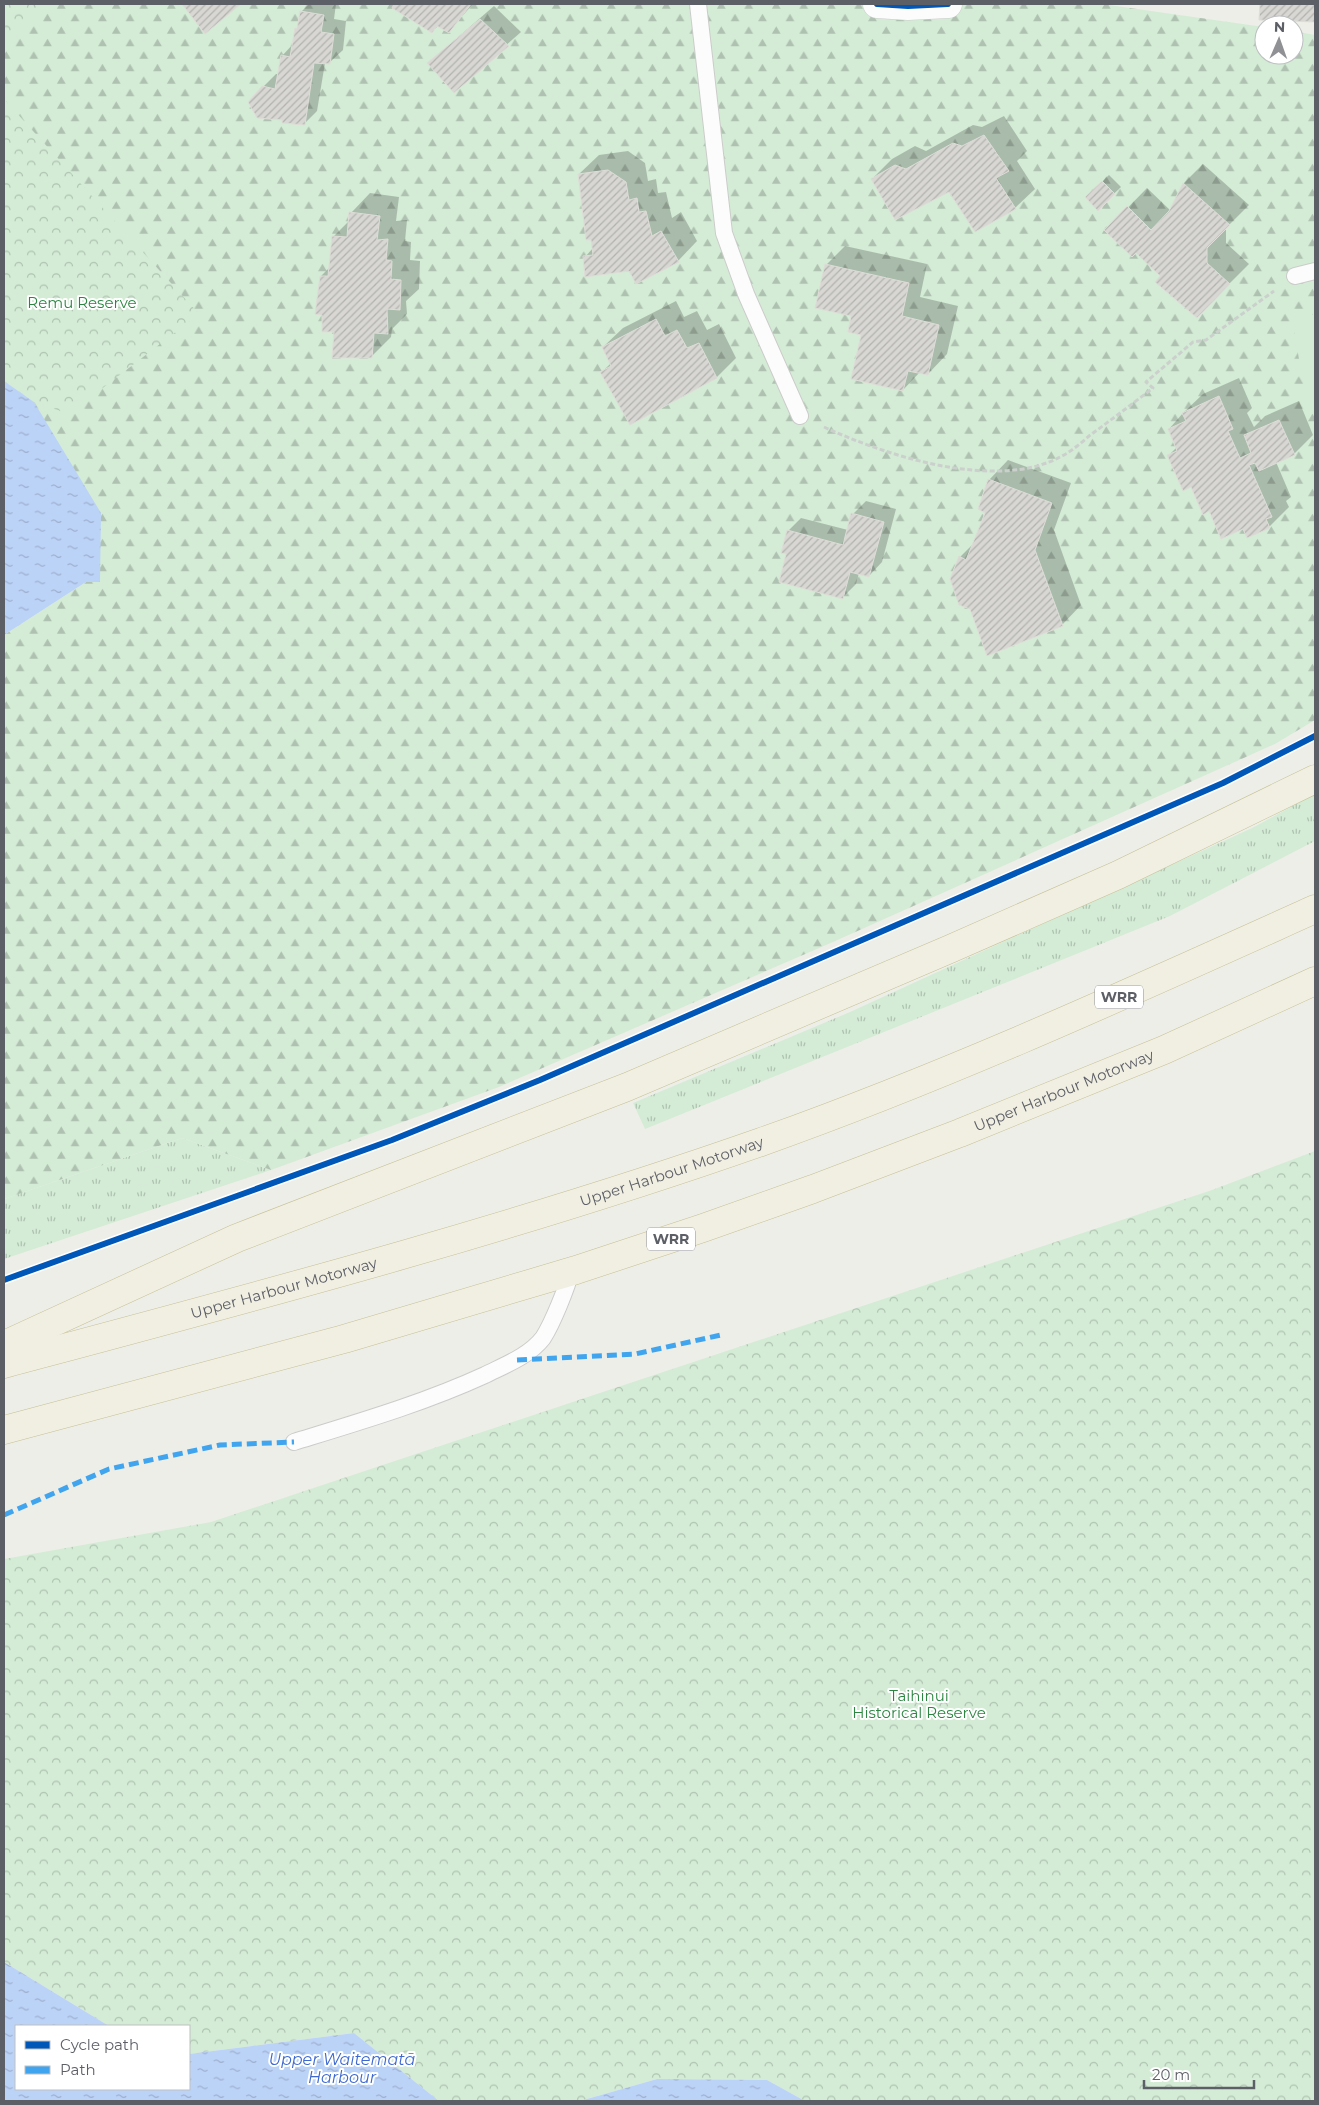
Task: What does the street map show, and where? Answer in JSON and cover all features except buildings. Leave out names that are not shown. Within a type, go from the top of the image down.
[{"type":"highway","points":[[4,1345],[237,1238],[627,1087],[950,949],[1118,875],[1315,779]]},
{"type":"highway","name":"Upper Harbour Motorway","points":[[4,1364],[347,1272],[596,1196],[763,1141],[921,1081],[1063,1022],[1315,909]]},
{"type":"highway","name":"Upper Harbour Motorway","points":[[4,1430],[353,1336],[571,1271],[722,1222],[960,1133],[1164,1050],[1315,980]]},
{"type":"street","points":[[877,4],[908,6],[948,4]]},
{"type":"lane","points":[[698,4],[724,233],[746,294],[800,416]]},
{"type":"lane","points":[[1294,276],[1315,271]]},
{"type":"lane","points":[[294,1442],[395,1411],[436,1396],[517,1360],[542,1338],[568,1286],[571,1271]]},
{"type":"path","points":[[800,416],[846,437],[886,452],[962,470],[999,473],[1032,468],[1062,456],[1153,388],[1146,382],[1193,342],[1206,340],[1294,276]]},
{"type":"green space","points":[[4,4],[1102,4],[1254,26],[1254,65],[1304,65],[1304,33],[1315,35],[1315,720],[1275,744],[833,942],[499,1087],[271,1170],[182,1138],[4,1199],[4,635],[86,582],[34,402],[4,381]]},
{"type":"green space","points":[[4,4],[49,4],[4,41]]},
{"type":"green space","name":"Remu Reserve","points":[[4,99],[199,314],[69,414],[34,402],[4,381]]},
{"type":"green space","points":[[1315,314],[1315,411],[1308,412],[1292,318]]},
{"type":"green space","points":[[1315,794],[1315,841],[1170,916],[645,1129],[633,1103],[850,1012],[1252,828]]},
{"type":"green space","points":[[182,1138],[271,1170],[4,1259],[4,1199]]},
{"type":"green space","name":"Taihinui Historical Reserve","points":[[1315,1151],[1315,2101],[805,2101],[767,2080],[657,2079],[580,2101],[439,2101],[354,2033],[190,2054],[190,2025],[107,2025],[4,1962],[4,1559],[211,1522],[1212,1190]]},
{"type":"water","points":[[4,381],[34,402],[101,513],[100,582],[86,582],[4,635]]},
{"type":"water","name":"Upper Waitematā Harbour","points":[[4,1962],[107,2025],[15,2025],[15,2090],[190,2090],[190,2054],[354,2033],[439,2101],[4,2101]]},
{"type":"water","points":[[657,2079],[767,2080],[805,2101],[580,2101]]},
{"type":"marked path","points":[[517,1360],[635,1354],[721,1335]]},
{"type":"marked path","points":[[4,1515],[109,1469],[220,1445],[294,1442]]},
{"type":"cycle path","points":[[877,4],[908,6],[948,4]]},
{"type":"cycle path","points":[[4,1280],[392,1140],[540,1080],[1223,783],[1315,736]]}]
